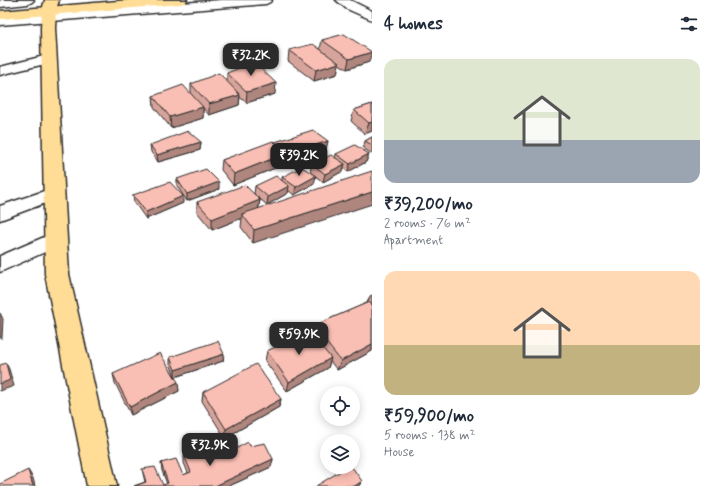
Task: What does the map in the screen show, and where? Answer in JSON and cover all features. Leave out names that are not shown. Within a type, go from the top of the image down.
[{"type":"main road","points":[[0,15],[51,7],[82,0]]},
{"type":"main road","points":[[0,8],[51,7],[180,0]]},
{"type":"main road","points":[[51,7],[48,59],[57,274],[102,486]]},
{"type":"street","points":[[0,3],[28,0]]},
{"type":"street","points":[[0,21],[51,7],[266,0]]},
{"type":"street","points":[[342,0],[372,16]]},
{"type":"street","points":[[0,71],[48,59]]},
{"type":"street","points":[[0,213],[54,194]]},
{"type":"street","points":[[0,264],[56,239]]},
{"type":"building","points":[[344,34],[372,52],[349,59],[322,40]]},
{"type":"building","points":[[313,44],[339,63],[316,70],[289,50]]},
{"type":"building","points":[[254,62],[276,83],[247,92],[227,73]]},
{"type":"building","points":[[219,73],[240,95],[209,104],[191,84]]},
{"type":"building","points":[[183,85],[203,107],[170,117],[153,96]]},
{"type":"building","points":[[372,104],[372,122],[369,123],[354,110]]},
{"type":"building","points":[[313,130],[328,141],[288,154],[275,142]]},
{"type":"building","points":[[188,131],[201,142],[157,155],[150,145]]},
{"type":"building","points":[[372,137],[372,145],[365,141]]},
{"type":"building","points":[[273,141],[287,153],[234,174],[222,160]]},
{"type":"building","points":[[355,145],[369,154],[350,164],[336,154]]},
{"type":"building","points":[[331,155],[345,164],[325,174],[312,164]]},
{"type":"building","points":[[302,167],[316,176],[296,187],[282,177]]},
{"type":"building","points":[[206,169],[219,182],[187,194],[177,179]]},
{"type":"building","points":[[372,171],[372,192],[254,230],[242,214]]},
{"type":"building","points":[[276,176],[289,186],[268,197],[255,186]]},
{"type":"building","points":[[170,182],[183,196],[146,212],[133,195]]},
{"type":"building","points":[[245,185],[260,200],[212,219],[197,202]]},
{"type":"building","points":[[369,302],[372,305],[372,344],[341,361],[313,326]]},
{"type":"building","points":[[308,331],[331,358],[289,382],[267,351]]},
{"type":"building","points":[[218,341],[224,354],[175,370],[170,357]]},
{"type":"building","points":[[160,353],[178,382],[130,407],[113,374]]},
{"type":"building","points":[[6,363],[10,380],[0,384],[0,365]]},
{"type":"building","points":[[256,364],[281,399],[226,429],[203,392]]},
{"type":"building","points":[[248,442],[250,446],[265,443],[273,459],[215,486],[134,486],[146,482],[142,469],[155,467],[163,485],[168,483],[161,463],[176,459],[183,475],[191,472],[184,455],[206,446],[211,456],[227,447],[230,452]]},
{"type":"building","points":[[28,470],[33,486],[0,486],[0,484]]},
{"type":"building","points":[[336,474],[357,474],[362,481],[355,486],[316,486]]}]
